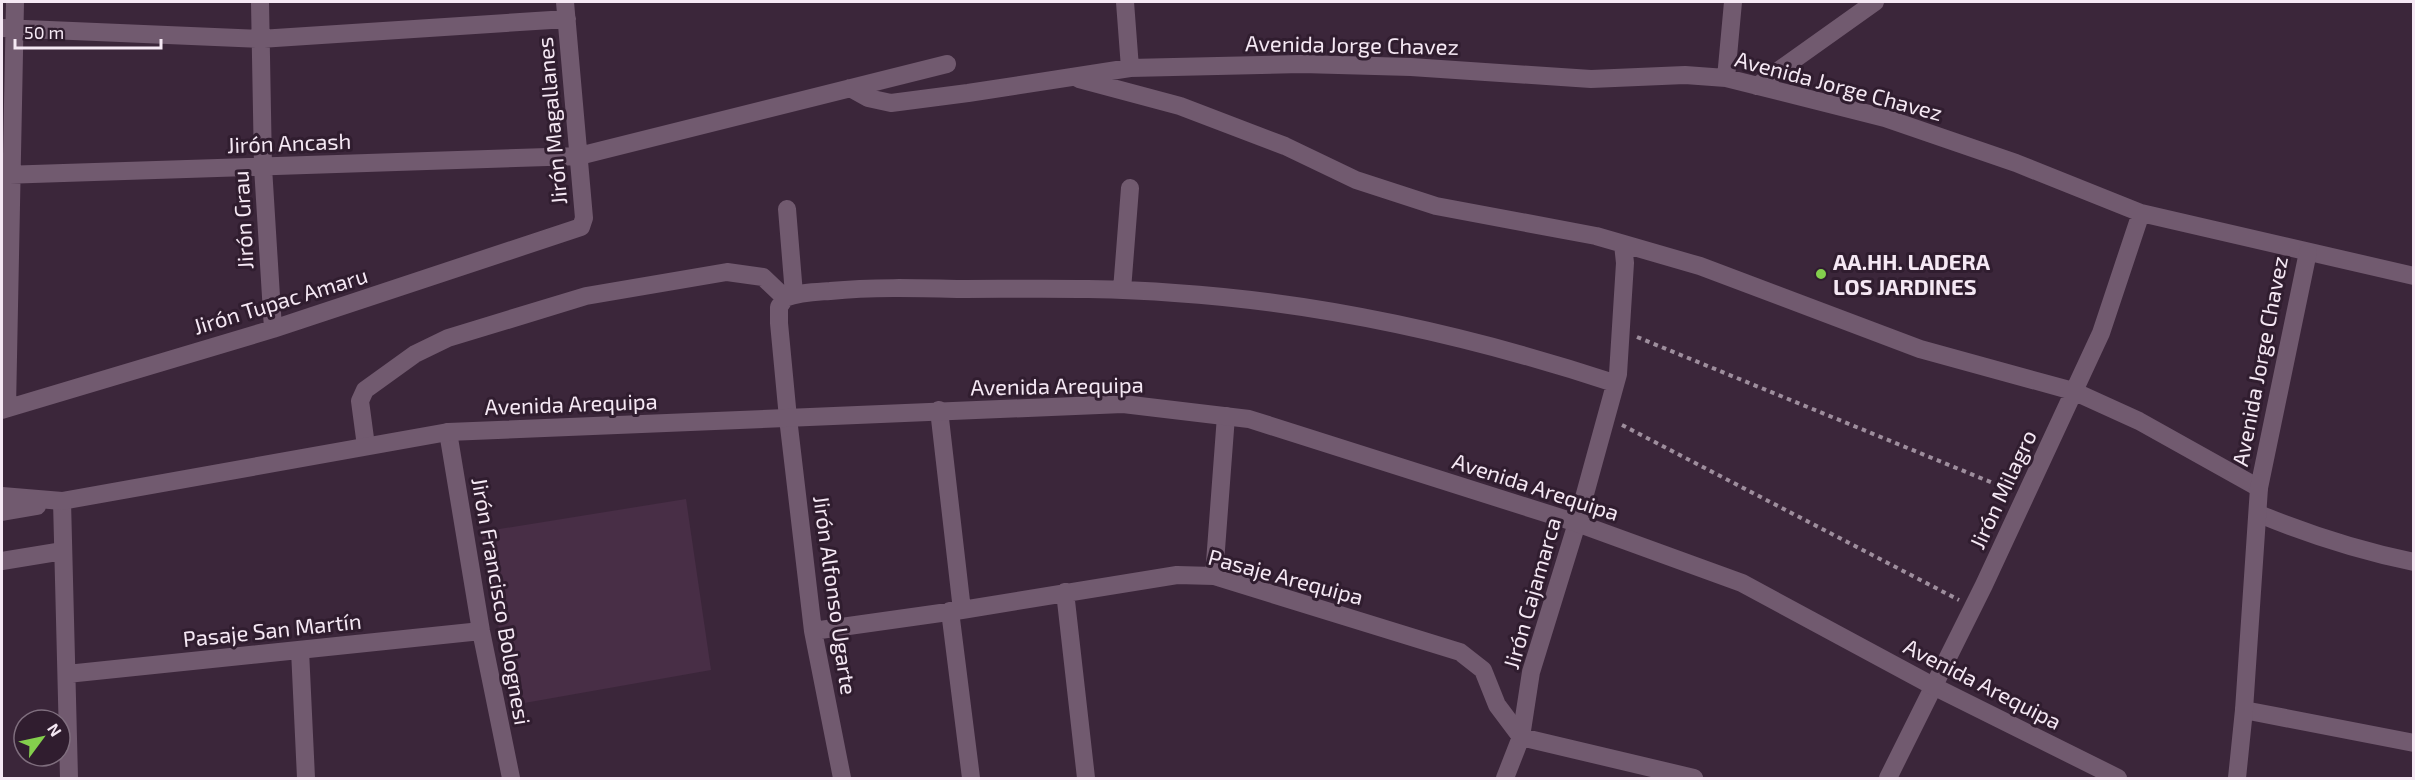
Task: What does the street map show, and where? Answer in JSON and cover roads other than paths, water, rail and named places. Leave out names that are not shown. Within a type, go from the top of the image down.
[{"type":"street","points":[[4,409],[8,27],[15,2]]},
{"type":"street","name":"Jirón Grau","points":[[260,2],[263,167],[273,329]]},
{"type":"street","points":[[1125,2],[1130,68]]},
{"type":"street","points":[[1726,78],[1733,2]]},
{"type":"street","points":[[1757,86],[1875,2]]},
{"type":"street","points":[[8,27],[260,39],[566,10]]},
{"type":"street","name":"Jirón Magallanes","points":[[566,10],[584,218],[581,227],[572,231]]},
{"type":"street","name":"Jirón Ancash","points":[[6,175],[579,156],[947,64]]},
{"type":"street","name":"Avenida Jorge Chavez","points":[[850,88],[868,98],[891,103],[1130,68],[1302,64],[1411,67],[1591,79],[1685,75],[1726,78],[1885,118],[2016,163],[2141,213],[2308,252],[2259,488],[2259,514],[2237,778]]},
{"type":"street","points":[[1070,77],[1180,106],[1285,146],[1356,180],[1436,206],[1596,236],[1700,266],[1768,290],[1920,350],[2073,391],[2139,421],[2259,488]]},
{"type":"street","points":[[1122,290],[1130,188]]},
{"type":"street","name":"Jirón Alfonso Ugarte","points":[[787,209],[790,296],[779,307],[779,323],[788,418],[813,631],[842,778]]},
{"type":"street","name":"Jirón Milagro","points":[[1888,778],[1973,608],[2101,333],[2141,213]]},
{"type":"street","name":"Jirón Tupac Amaru","points":[[4,409],[273,329],[572,231]]},
{"type":"street","name":"Jirón Cajamarca","points":[[1505,778],[1521,737],[1531,672],[1618,375],[1625,263],[1623,244]]},
{"type":"street","points":[[2308,252],[2414,276]]},
{"type":"street","points":[[366,446],[360,401],[365,390],[415,354],[448,338],[586,296],[727,272],[763,277],[790,296],[863,288],[1122,290],[1241,298],[1373,318],[1495,346],[1614,383]]},
{"type":"street","name":"Avenida Arequipa","points":[[2,496],[62,501],[448,432],[1123,404],[1249,419],[1576,523],[1742,583],[1933,686],[2118,778]]},
{"type":"street","points":[[939,410],[971,778]]},
{"type":"street","points":[[1214,576],[1226,416]]},
{"type":"street","name":"Jirón Francisco Bolognesi","points":[[448,432],[481,631],[511,778]]},
{"type":"street","points":[[2,512],[62,501],[69,778]]},
{"type":"street","points":[[2259,514],[2307,533],[2414,562]]},
{"type":"street","points":[[2,561],[63,551]]},
{"type":"street","name":"Pasaje Arequipa","points":[[813,631],[1177,574],[1214,576],[1460,652],[1483,670],[1497,705],[1521,737]]},
{"type":"street","points":[[1065,592],[1086,778]]},
{"type":"street","name":"Pasaje San Martín","points":[[67,674],[481,631]]},
{"type":"street","points":[[300,650],[306,778]]},
{"type":"street","points":[[2244,710],[2414,743]]},
{"type":"street","points":[[1521,737],[1694,778]]},
{"type":"place","name":"AA.HH. LADERA LOS JARDINES","points":[[1821,274]]}]
